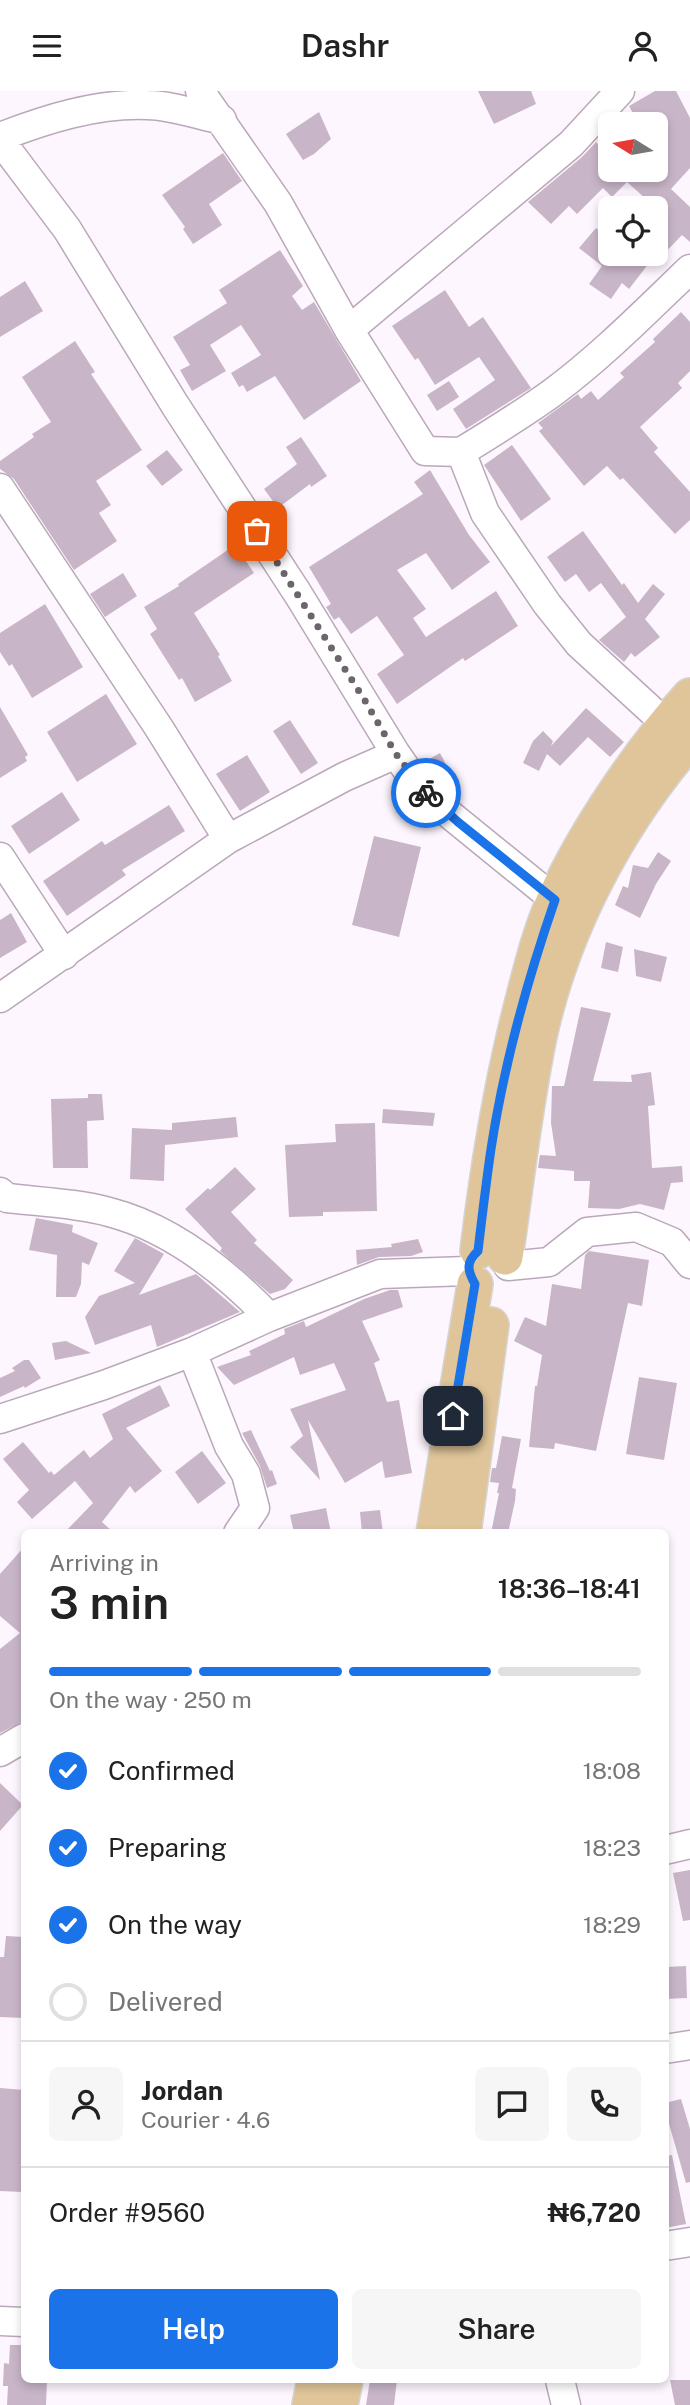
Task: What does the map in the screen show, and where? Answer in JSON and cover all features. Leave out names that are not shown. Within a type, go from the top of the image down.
[{"type":"main road","points":[[435,1529],[488,1269],[552,988],[571,937],[618,838],[641,802],[678,731],[690,696]]},
{"type":"main road","points":[[463,1529],[488,1269],[491,1149],[510,1052],[530,972],[555,900],[599,819],[678,731]]},
{"type":"main road","points":[[310,2405],[314,2383]]},
{"type":"main road","points":[[340,2405],[344,2383]]},
{"type":"street","points":[[200,91],[278,203],[349,330],[425,451],[461,451],[501,428],[554,391],[616,340],[690,269]]},
{"type":"street","points":[[349,330],[571,143],[620,91]]},
{"type":"street","points":[[222,120],[157,98],[42,120],[0,138],[67,229],[175,405],[417,784],[443,809],[555,900]]},
{"type":"street","points":[[461,451],[485,513],[547,604],[579,644],[678,731]]},
{"type":"street","points":[[0,488],[159,728],[228,839]]},
{"type":"street","points":[[0,998],[228,839],[344,777],[396,754]]},
{"type":"street","points":[[0,857],[64,955]]},
{"type":"street","points":[[0,1192],[7,1198],[107,1211],[167,1234],[240,1287],[269,1317]]},
{"type":"street","points":[[0,1419],[104,1385],[192,1352],[269,1317],[380,1274],[488,1269],[549,1262],[587,1232],[636,1227],[672,1241],[690,1264]]},
{"type":"street","points":[[192,1352],[229,1445],[246,1474],[256,1508],[241,1529]]},
{"type":"street","points":[[0,1752],[21,1740]]},
{"type":"street","points":[[669,1849],[690,1844]]},
{"type":"street","points":[[669,2048],[690,2045]]},
{"type":"street","points":[[669,2245],[690,2242]]},
{"type":"street","points":[[0,2321],[21,2322]]},
{"type":"street","points":[[561,2383],[566,2405]]},
{"type":"building","points":[[478,91],[531,91],[536,104],[494,124]]},
{"type":"building","points":[[655,91],[676,91],[690,118],[690,168],[671,189],[690,207],[690,242],[682,235],[668,250],[668,196],[643,196],[627,182],[668,182],[668,112],[632,112],[629,106]]},
{"type":"building","points":[[319,112],[331,139],[303,160],[286,134]]},
{"type":"building","points":[[596,142],[598,182],[627,182],[613,196],[603,188],[577,214],[569,206],[551,224],[528,202]]},
{"type":"building","points":[[223,153],[242,181],[209,204],[222,225],[193,244],[183,229],[185,227],[162,195]]},
{"type":"building","points":[[596,228],[598,230],[598,263],[579,248]]},
{"type":"building","points":[[280,250],[303,286],[292,296],[302,310],[314,302],[361,381],[304,420],[275,376],[247,392],[243,385],[239,387],[231,373],[261,355],[241,325],[210,345],[226,371],[192,391],[180,370],[190,365],[173,337],[227,303],[219,290]]},
{"type":"building","points":[[602,266],[647,266],[629,289],[622,283],[611,299],[589,284]]},
{"type":"building","points":[[25,281],[43,311],[0,337],[0,297]]},
{"type":"building","points":[[445,290],[469,327],[483,317],[531,388],[466,429],[453,409],[495,380],[479,357],[435,385],[418,358],[415,360],[392,326]]},
{"type":"building","points":[[681,312],[690,322],[690,371],[678,383],[682,388],[640,427],[658,448],[654,452],[690,492],[690,520],[675,534],[623,478],[620,480],[607,466],[584,486],[539,431],[543,428],[538,423],[578,394],[581,399],[591,391],[598,400],[624,377],[620,373],[655,342],[653,339]]},
{"type":"building","points":[[75,341],[95,372],[91,374],[142,450],[96,481],[111,505],[99,513],[117,541],[74,570],[14,479],[0,469],[0,461],[51,422],[22,377]]},
{"type":"building","points":[[449,381],[459,397],[437,411],[427,395]]},
{"type":"building","points":[[301,437],[327,476],[311,487],[310,484],[278,508],[264,489],[297,464],[286,447]]},
{"type":"building","points":[[512,445],[551,499],[521,521],[484,465]]},
{"type":"building","points":[[167,450],[183,470],[162,486],[146,466]]},
{"type":"building","points":[[430,470],[469,535],[490,562],[452,590],[426,553],[397,570],[426,609],[413,618],[426,637],[496,591],[518,626],[465,661],[463,658],[397,704],[377,674],[404,655],[377,616],[351,634],[339,617],[334,620],[326,607],[331,604],[309,567],[423,494],[414,482]]},
{"type":"building","points":[[583,531],[638,603],[653,584],[665,594],[645,619],[660,637],[635,657],[631,653],[624,662],[599,640],[626,617],[601,583],[589,592],[576,574],[565,582],[547,557]]},
{"type":"building","points":[[235,545],[254,573],[194,613],[220,655],[218,656],[232,681],[195,702],[182,678],[179,680],[150,634],[157,629],[144,607],[179,586],[178,584]]},
{"type":"building","points":[[123,573],[137,596],[105,617],[90,594]]},
{"type":"building","points":[[45,604],[83,667],[32,698],[12,664],[9,666],[0,652],[0,633]]},
{"type":"building","points":[[106,694],[137,744],[77,782],[47,732]]},
{"type":"building","points":[[0,707],[28,755],[25,757],[27,761],[0,778]]},
{"type":"building","points":[[586,708],[624,742],[610,757],[588,737],[560,766],[547,754],[539,771],[523,763],[533,741],[543,731],[553,741],[551,746]]},
{"type":"building","points":[[290,720],[318,763],[301,774],[273,731]]},
{"type":"building","points":[[440,753],[449,770],[445,772],[450,779],[442,785],[422,763]]},
{"type":"building","points":[[247,755],[270,792],[240,811],[216,774]]},
{"type":"building","points":[[62,792],[80,820],[29,854],[11,826]]},
{"type":"building","points":[[169,805],[185,831],[122,870],[126,875],[67,916],[43,881],[102,841],[105,845]]},
{"type":"building","points":[[374,836],[421,847],[399,937],[352,925]]},
{"type":"building","points":[[658,852],[671,861],[656,884],[640,918],[615,905],[623,886],[628,888],[633,865],[648,868]]},
{"type":"building","points":[[11,913],[27,942],[0,958],[0,920]]},
{"type":"building","points":[[606,942],[623,947],[618,972],[601,968]]},
{"type":"building","points":[[634,949],[667,957],[661,982],[636,976]]},
{"type":"building","points":[[581,1007],[611,1013],[593,1081],[632,1082],[631,1075],[651,1072],[655,1105],[648,1106],[652,1168],[682,1166],[683,1182],[671,1183],[664,1210],[640,1204],[619,1209],[588,1208],[590,1181],[574,1181],[574,1171],[538,1168],[540,1155],[556,1156],[551,1123],[552,1086],[564,1086]]},
{"type":"building","points":[[88,1094],[102,1094],[104,1120],[87,1121],[88,1168],[53,1168],[51,1099],[88,1098]]},
{"type":"building","points":[[383,1109],[435,1113],[433,1126],[382,1123]]},
{"type":"building","points":[[236,1117],[238,1137],[165,1145],[164,1181],[130,1179],[132,1128],[172,1130],[172,1123]]},
{"type":"building","points":[[375,1123],[377,1211],[323,1212],[323,1216],[289,1217],[285,1145],[336,1142],[335,1124]]},
{"type":"building","points":[[235,1167],[256,1189],[231,1212],[257,1240],[254,1243],[293,1280],[285,1289],[270,1294],[220,1251],[222,1248],[185,1209]]},
{"type":"building","points":[[36,1218],[73,1225],[72,1232],[98,1243],[89,1265],[82,1262],[81,1284],[76,1297],[56,1297],[57,1255],[29,1250]]},
{"type":"building","points":[[135,1238],[164,1254],[139,1295],[196,1274],[240,1312],[157,1347],[151,1325],[95,1345],[85,1317],[99,1296],[135,1283],[114,1271]]},
{"type":"building","points":[[418,1239],[423,1252],[411,1256],[379,1257],[357,1265],[356,1250],[392,1247],[391,1244]]},
{"type":"building","points":[[589,1251],[649,1260],[642,1306],[628,1303],[596,1451],[555,1443],[554,1449],[529,1447],[535,1386],[542,1355],[514,1341],[525,1317],[546,1326],[552,1284],[581,1289],[585,1255]]},
{"type":"building","points":[[398,1290],[403,1307],[362,1321],[380,1360],[374,1363],[387,1402],[399,1400],[412,1473],[385,1478],[382,1461],[345,1483],[308,1420],[320,1480],[290,1447],[303,1436],[290,1409],[346,1390],[334,1363],[300,1375],[294,1357],[234,1385],[217,1367],[251,1355],[249,1351],[285,1334],[284,1329],[304,1321],[306,1327],[364,1299]]},
{"type":"building","points":[[66,1341],[91,1353],[55,1360],[52,1343]]},
{"type":"building","points":[[24,1360],[29,1360],[41,1378],[25,1388],[24,1386],[0,1397],[0,1378],[15,1371],[12,1368]]},
{"type":"building","points":[[639,1377],[677,1383],[664,1460],[626,1454]]},
{"type":"building","points":[[160,1385],[170,1406],[126,1428],[162,1471],[135,1493],[130,1486],[102,1522],[110,1529],[68,1529],[93,1503],[75,1481],[32,1519],[17,1502],[29,1490],[3,1459],[23,1442],[49,1473],[51,1471],[54,1475],[84,1450],[90,1458],[113,1439],[102,1414]]},
{"type":"building","points":[[251,1430],[277,1484],[267,1488],[260,1466],[242,1433]]},
{"type":"building","points":[[502,1436],[521,1439],[512,1488],[516,1489],[509,1529],[492,1529],[499,1483],[490,1482],[492,1468],[496,1468]]},
{"type":"building","points":[[202,1451],[226,1483],[198,1504],[175,1472]]},
{"type":"building","points":[[326,1508],[330,1529],[293,1529],[290,1515]]},
{"type":"building","points":[[380,1510],[382,1529],[362,1529],[360,1512]]},
{"type":"building","points":[[21,1550],[21,1722],[0,1733],[0,1649],[20,1633],[0,1616],[0,1574]]},
{"type":"building","points":[[0,1783],[21,1803],[21,1807],[0,1831]]},
{"type":"building","points":[[690,1870],[690,1920],[683,1921],[673,1873]]},
{"type":"building","points":[[6,1936],[21,1937],[21,2018],[0,2017],[0,1957],[4,1957]]},
{"type":"building","points":[[686,1966],[687,1998],[669,1999],[669,1967]]},
{"type":"building","points":[[0,2088],[21,2090],[21,2192],[0,2191]]},
{"type":"building","points":[[681,2099],[690,2129],[690,2182],[686,2183],[669,2124],[669,2102]]},
{"type":"building","points":[[669,2155],[672,2155],[686,2224],[669,2227]]},
{"type":"building","points":[[10,2345],[21,2345],[21,2383],[47,2383],[46,2405],[7,2405],[8,2386],[3,2386],[4,2363],[9,2364]]},
{"type":"building","points":[[670,2380],[690,2380],[690,2405],[675,2405]]},
{"type":"building","points":[[370,2383],[397,2383],[394,2405],[366,2405]]},
{"type":"way so far","points":[[257,531],[396,754],[426,793]]},
{"type":"route","points":[[426,793],[555,900],[530,972],[510,1052],[491,1149],[478,1251],[471,1257],[467,1271],[475,1284],[453,1416]]}]
